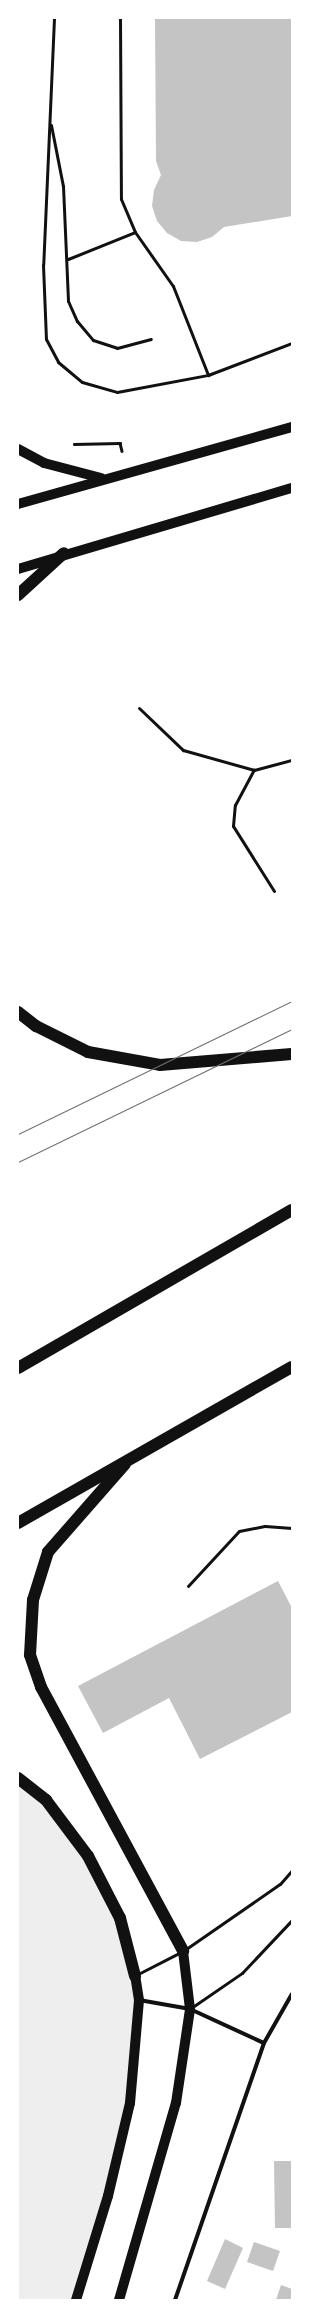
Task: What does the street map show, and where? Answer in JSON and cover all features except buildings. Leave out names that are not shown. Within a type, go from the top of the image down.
[{"type":"highway","points":[[18,595],[64,553]]},
{"type":"highway","points":[[18,1012],[36,1026],[88,1052],[160,1065],[292,1054]]},
{"type":"highway","points":[[18,1368],[292,1210]]},
{"type":"highway","points":[[18,1523],[125,1464],[292,1367]]},
{"type":"highway","points":[[125,1464],[48,1552],[33,1600],[30,1655],[41,1687],[183,1951]]},
{"type":"highway","points":[[18,1778],[46,1800],[88,1856],[120,1918],[135,1976]]},
{"type":"main road","points":[[18,504],[101,478],[292,427]]},
{"type":"main road","points":[[18,449],[44,463],[101,478]]},
{"type":"main road","points":[[18,569],[64,553],[292,488]]},
{"type":"main road","points":[[119,2300],[176,2103],[190,2008],[183,1951]]},
{"type":"main road","points":[[76,2300],[108,2196],[130,2103],[138,2000],[135,1976]]},
{"type":"street","points":[[175,2300],[264,2043],[292,1994]]},
{"type":"street","points":[[138,2000],[190,2008],[264,2043]]},
{"type":"lane","points":[[54,18],[43,265],[46,339],[58,362],[82,382],[117,392],[208,375],[292,343]]},
{"type":"lane","points":[[120,18],[121,199],[135,232],[173,286],[208,375]]},
{"type":"lane","points":[[50,120],[63,186],[68,259],[68,301],[77,321],[93,340],[117,348],[151,339]]},
{"type":"lane","points":[[68,259],[135,232]]},
{"type":"lane","points":[[139,708],[183,750],[254,770],[292,760]]},
{"type":"lane","points":[[254,770],[235,805],[233,826],[274,891]]},
{"type":"lane","points":[[188,1586],[239,1531],[265,1526],[292,1528]]},
{"type":"lane","points":[[135,1976],[183,1951],[280,1884],[292,1870]]},
{"type":"lane","points":[[190,2008],[242,1973],[292,1920]]},
{"type":"path","points":[[72,444],[120,443],[127,471]]},
{"type":"shaded area","points":[[18,1778],[46,1800],[120,1918],[135,1976],[130,2103],[76,2300],[18,2300]]},
{"type":"tram line","points":[[18,1134],[292,1001]]},
{"type":"tram line","points":[[18,1162],[292,1029]]}]
